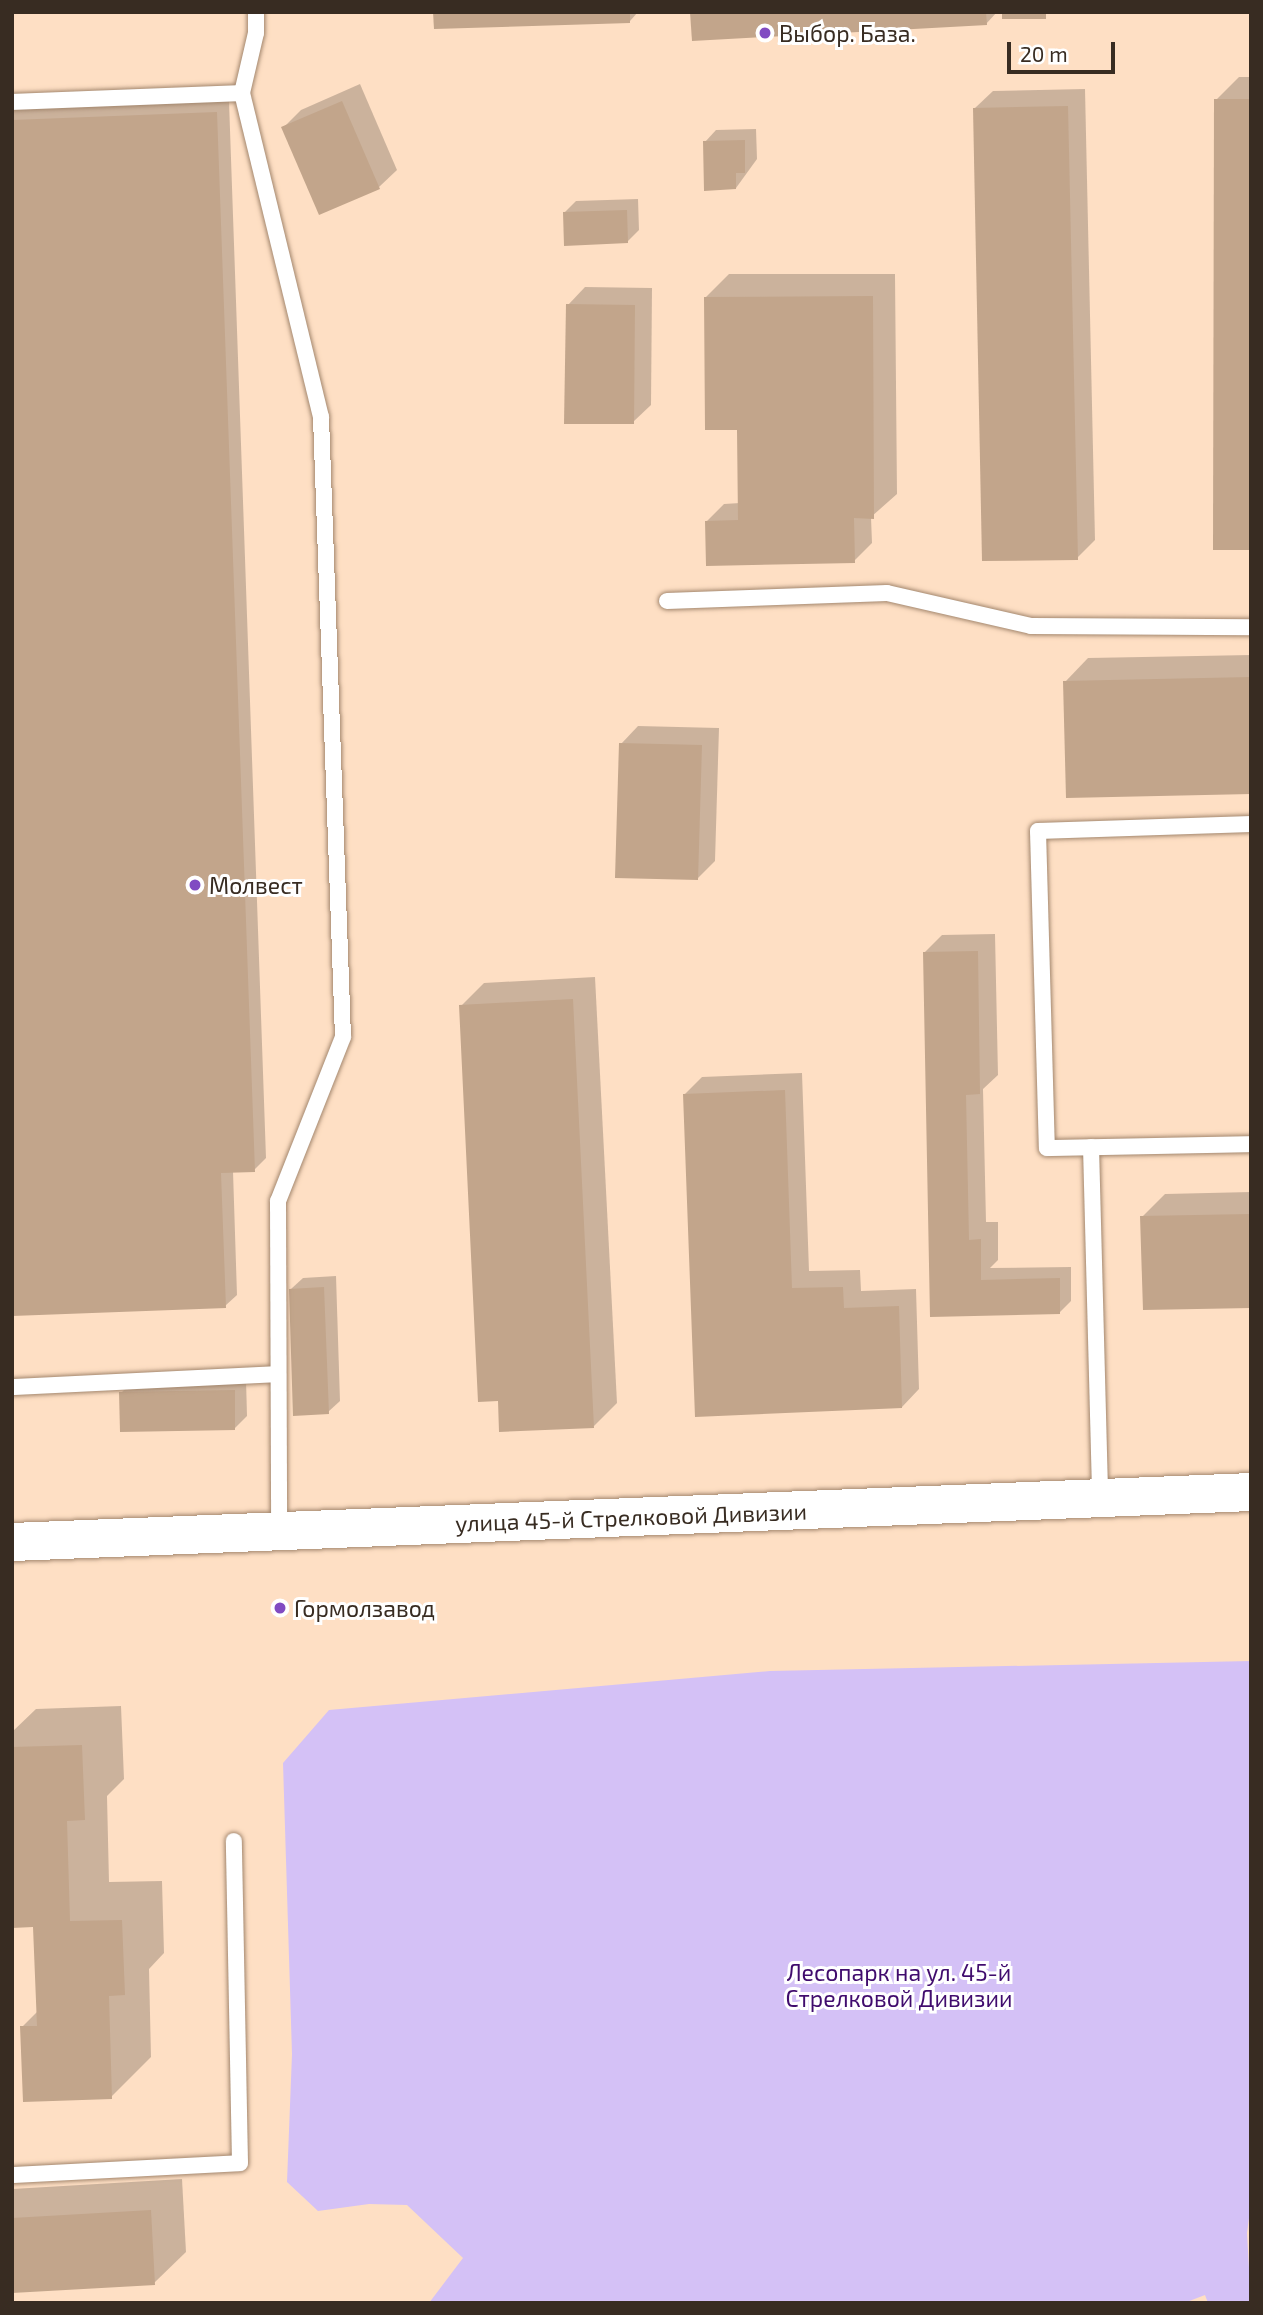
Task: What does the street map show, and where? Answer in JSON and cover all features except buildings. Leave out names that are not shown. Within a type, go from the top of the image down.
[{"type":"street","name":"улица 45-й Стрелковой Дивизии","points":[[12,1542],[1251,1492]]},
{"type":"lane","points":[[256,12],[256,33],[242,93],[321,417],[343,1037],[278,1201],[279,1532]]},
{"type":"lane","points":[[12,102],[242,93]]},
{"type":"lane","points":[[667,601],[887,593],[1031,626],[1251,627]]},
{"type":"lane","points":[[1251,824],[1038,831],[1047,1148],[1251,1144]]},
{"type":"lane","points":[[1091,1147],[1100,1498]]},
{"type":"lane","points":[[12,1387],[277,1374]]},
{"type":"lane","points":[[12,2175],[240,2163],[234,1841]]},
{"type":"green space","name":"Лесопарк на ул. 45-й Стрелковой Дивизии","points":[[1251,1661],[1251,2203],[1247,2233],[1251,2303],[1208,2303],[1205,2295],[1184,2303],[429,2303],[463,2258],[407,2205],[369,2204],[318,2211],[287,2182],[292,2054],[283,1763],[329,1710],[770,1671]]},
{"type":"place","name":"Выбор. База.","points":[[765,33]]},
{"type":"place","name":"Молвест","points":[[195,885]]},
{"type":"place","name":"Гормолзавод","points":[[280,1608]]}]
